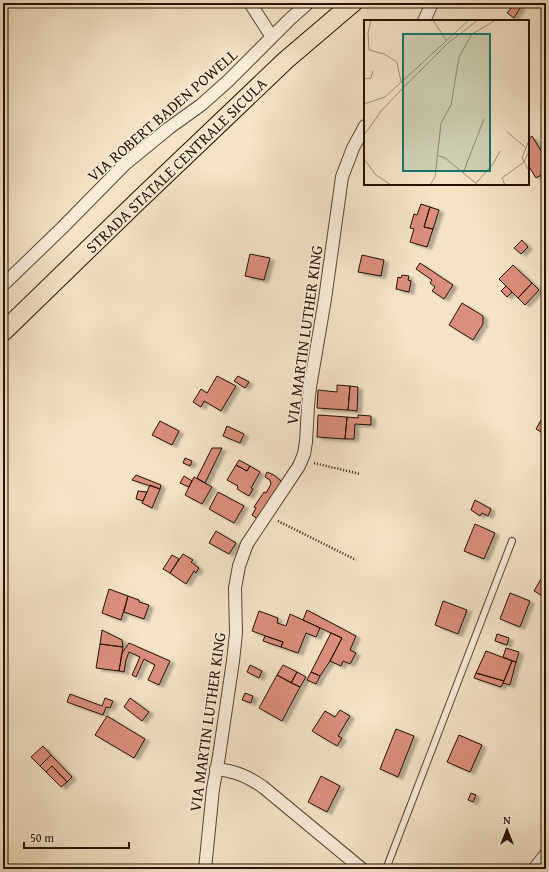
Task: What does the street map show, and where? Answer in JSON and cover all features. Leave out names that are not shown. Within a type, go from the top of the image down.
[{"type":"main road","name":"STRADA STATALE CENTRALE SICULA","points":[[3,332],[286,60],[353,3]]},
{"type":"street","points":[[250,3],[272,37]]},
{"type":"street","name":"VIA ROBERT BADEN POWELL","points":[[3,285],[125,164],[169,128],[207,100],[308,3]]},
{"type":"street","points":[[424,20],[432,3]]},
{"type":"street","name":"VIA MARTIN LUTHER KING","points":[[205,869],[213,789],[233,662],[236,632],[235,588],[239,566],[247,544],[302,460],[306,442],[310,387],[325,300],[342,177],[353,148],[364,128]]},
{"type":"street","points":[[216,769],[229,770],[248,777],[263,787],[362,869]]},
{"type":"street","points":[[534,869],[546,854]]},
{"type":"lane","points":[[386,869],[512,542]]},
{"type":"path","points":[[302,460],[329,468],[360,474]]},
{"type":"path","points":[[267,515],[356,560]]},
{"type":"building","points":[[515,3],[520,3],[522,5],[514,18],[507,13]]},
{"type":"building","points":[[532,136],[543,154],[546,152],[546,172],[536,178],[529,167],[529,138]]},
{"type":"building","points":[[421,204],[430,207],[424,227],[433,229],[427,247],[410,242],[414,229],[410,228],[414,214],[417,215]]},
{"type":"building","points":[[430,207],[439,210],[433,229],[424,227]]},
{"type":"building","points":[[522,240],[528,247],[521,254],[514,248]]},
{"type":"building","points":[[250,254],[270,258],[264,280],[245,276]]},
{"type":"building","points":[[362,255],[384,260],[381,276],[358,272]]},
{"type":"building","points":[[420,263],[453,285],[444,299],[432,291],[435,287],[430,283],[432,280],[416,269]]},
{"type":"building","points":[[513,265],[532,283],[518,298],[499,279]]},
{"type":"building","points":[[402,275],[409,276],[408,280],[411,281],[409,292],[396,289],[398,277],[401,278]]},
{"type":"building","points":[[532,283],[539,290],[525,305],[518,298]]},
{"type":"building","points":[[506,286],[512,292],[507,297],[501,291]]},
{"type":"building","points":[[462,303],[483,316],[483,324],[473,340],[449,325]]},
{"type":"building","points":[[217,376],[236,386],[221,411],[204,401],[201,407],[193,402],[201,389],[207,393]]},
{"type":"building","points":[[238,376],[249,382],[245,388],[234,381]]},
{"type":"building","points":[[337,385],[350,386],[348,410],[317,408],[318,390],[337,392]]},
{"type":"building","points":[[350,386],[358,387],[357,411],[348,410]]},
{"type":"building","points":[[318,415],[347,417],[345,439],[317,437]]},
{"type":"building","points":[[358,415],[371,416],[371,425],[355,424],[354,439],[345,439],[347,417],[358,418]]},
{"type":"building","points":[[541,420],[546,423],[546,435],[536,429]]},
{"type":"building","points":[[160,421],[179,431],[172,445],[152,435]]},
{"type":"building","points":[[227,426],[244,434],[240,443],[223,436]]},
{"type":"building","points":[[212,448],[222,448],[205,483],[197,478]]},
{"type":"building","points":[[185,458],[192,461],[190,466],[183,463]]},
{"type":"building","points":[[239,460],[250,466],[247,471],[236,465]]},
{"type":"building","points":[[236,465],[247,471],[250,466],[260,472],[251,488],[253,489],[249,496],[237,489],[238,486],[227,480]]},
{"type":"building","points":[[267,472],[274,475],[281,481],[281,485],[259,520],[252,515],[256,508],[254,507],[264,492],[266,493],[271,484],[270,480],[265,477]]},
{"type":"building","points":[[136,475],[161,485],[160,489],[132,480]]},
{"type":"building","points":[[184,476],[192,481],[189,487],[180,483]]},
{"type":"building","points":[[194,477],[212,487],[202,504],[185,495]]},
{"type":"building","points":[[150,485],[160,489],[152,508],[142,503]]},
{"type":"building","points":[[138,491],[147,492],[143,501],[136,499]]},
{"type":"building","points":[[218,492],[244,506],[234,523],[209,509]]},
{"type":"building","points":[[475,500],[491,509],[488,516],[482,513],[480,516],[471,510]]},
{"type":"building","points":[[475,524],[495,533],[484,559],[464,551]]},
{"type":"building","points":[[216,531],[236,543],[229,554],[209,543]]},
{"type":"building","points":[[183,554],[193,560],[191,562],[199,568],[196,573],[194,571],[186,584],[170,573]]},
{"type":"building","points":[[172,555],[179,559],[170,573],[163,569]]},
{"type":"building","points":[[541,579],[546,582],[546,585],[541,595],[534,591]]},
{"type":"building","points":[[109,589],[128,596],[121,620],[102,613]]},
{"type":"building","points":[[510,593],[530,601],[520,627],[500,619]]},
{"type":"building","points":[[128,596],[149,605],[144,619],[124,612]]},
{"type":"building","points":[[443,601],[467,610],[458,634],[435,625]]},
{"type":"building","points":[[307,610],[356,636],[350,650],[356,653],[350,664],[343,661],[341,666],[330,661],[342,638],[303,620]]},
{"type":"building","points":[[259,611],[278,618],[277,623],[286,626],[290,614],[320,628],[316,637],[306,633],[298,653],[281,647],[283,642],[252,631]]},
{"type":"building","points":[[102,630],[122,640],[123,647],[100,644]]},
{"type":"building","points":[[331,633],[342,638],[320,676],[311,672]]},
{"type":"building","points":[[497,634],[509,638],[507,645],[495,641]]},
{"type":"building","points":[[265,636],[283,642],[281,647],[263,641]]},
{"type":"building","points":[[129,643],[170,661],[159,685],[148,680],[155,665],[144,659],[136,677],[132,675],[140,657],[129,652],[124,672],[119,671],[122,653]]},
{"type":"building","points":[[100,644],[123,647],[119,671],[96,668]]},
{"type":"building","points":[[506,648],[519,652],[516,662],[503,657]]},
{"type":"building","points":[[486,651],[512,661],[504,681],[476,673]]},
{"type":"building","points":[[512,661],[516,662],[510,685],[503,683]]},
{"type":"building","points":[[250,665],[262,671],[259,678],[247,672]]},
{"type":"building","points":[[283,665],[297,672],[291,683],[277,675]]},
{"type":"building","points":[[297,672],[306,677],[300,687],[291,683]]},
{"type":"building","points":[[311,672],[320,676],[316,684],[307,680]]},
{"type":"building","points":[[476,673],[504,681],[501,687],[474,678]]},
{"type":"building","points":[[277,675],[300,687],[282,721],[259,708]]},
{"type":"building","points":[[245,693],[253,696],[251,703],[242,700]]},
{"type":"building","points":[[70,694],[102,706],[105,698],[113,701],[110,708],[106,707],[103,715],[67,702]]},
{"type":"building","points":[[130,698],[149,712],[142,721],[124,707]]},
{"type":"building","points":[[340,710],[350,716],[338,736],[342,738],[337,746],[312,731],[325,711],[335,717]]},
{"type":"building","points":[[107,716],[145,739],[134,758],[95,735]]},
{"type":"building","points":[[396,729],[414,736],[398,777],[380,769]]},
{"type":"building","points":[[459,735],[482,745],[470,772],[447,762]]},
{"type":"building","points":[[43,746],[51,755],[40,766],[31,757]]},
{"type":"building","points":[[51,755],[72,777],[67,782],[52,766],[46,772],[40,766]]},
{"type":"building","points":[[52,766],[67,782],[61,787],[46,772]]},
{"type":"building","points":[[321,776],[340,786],[327,812],[308,802]]},
{"type":"building","points":[[471,793],[476,795],[473,802],[468,800]]}]
